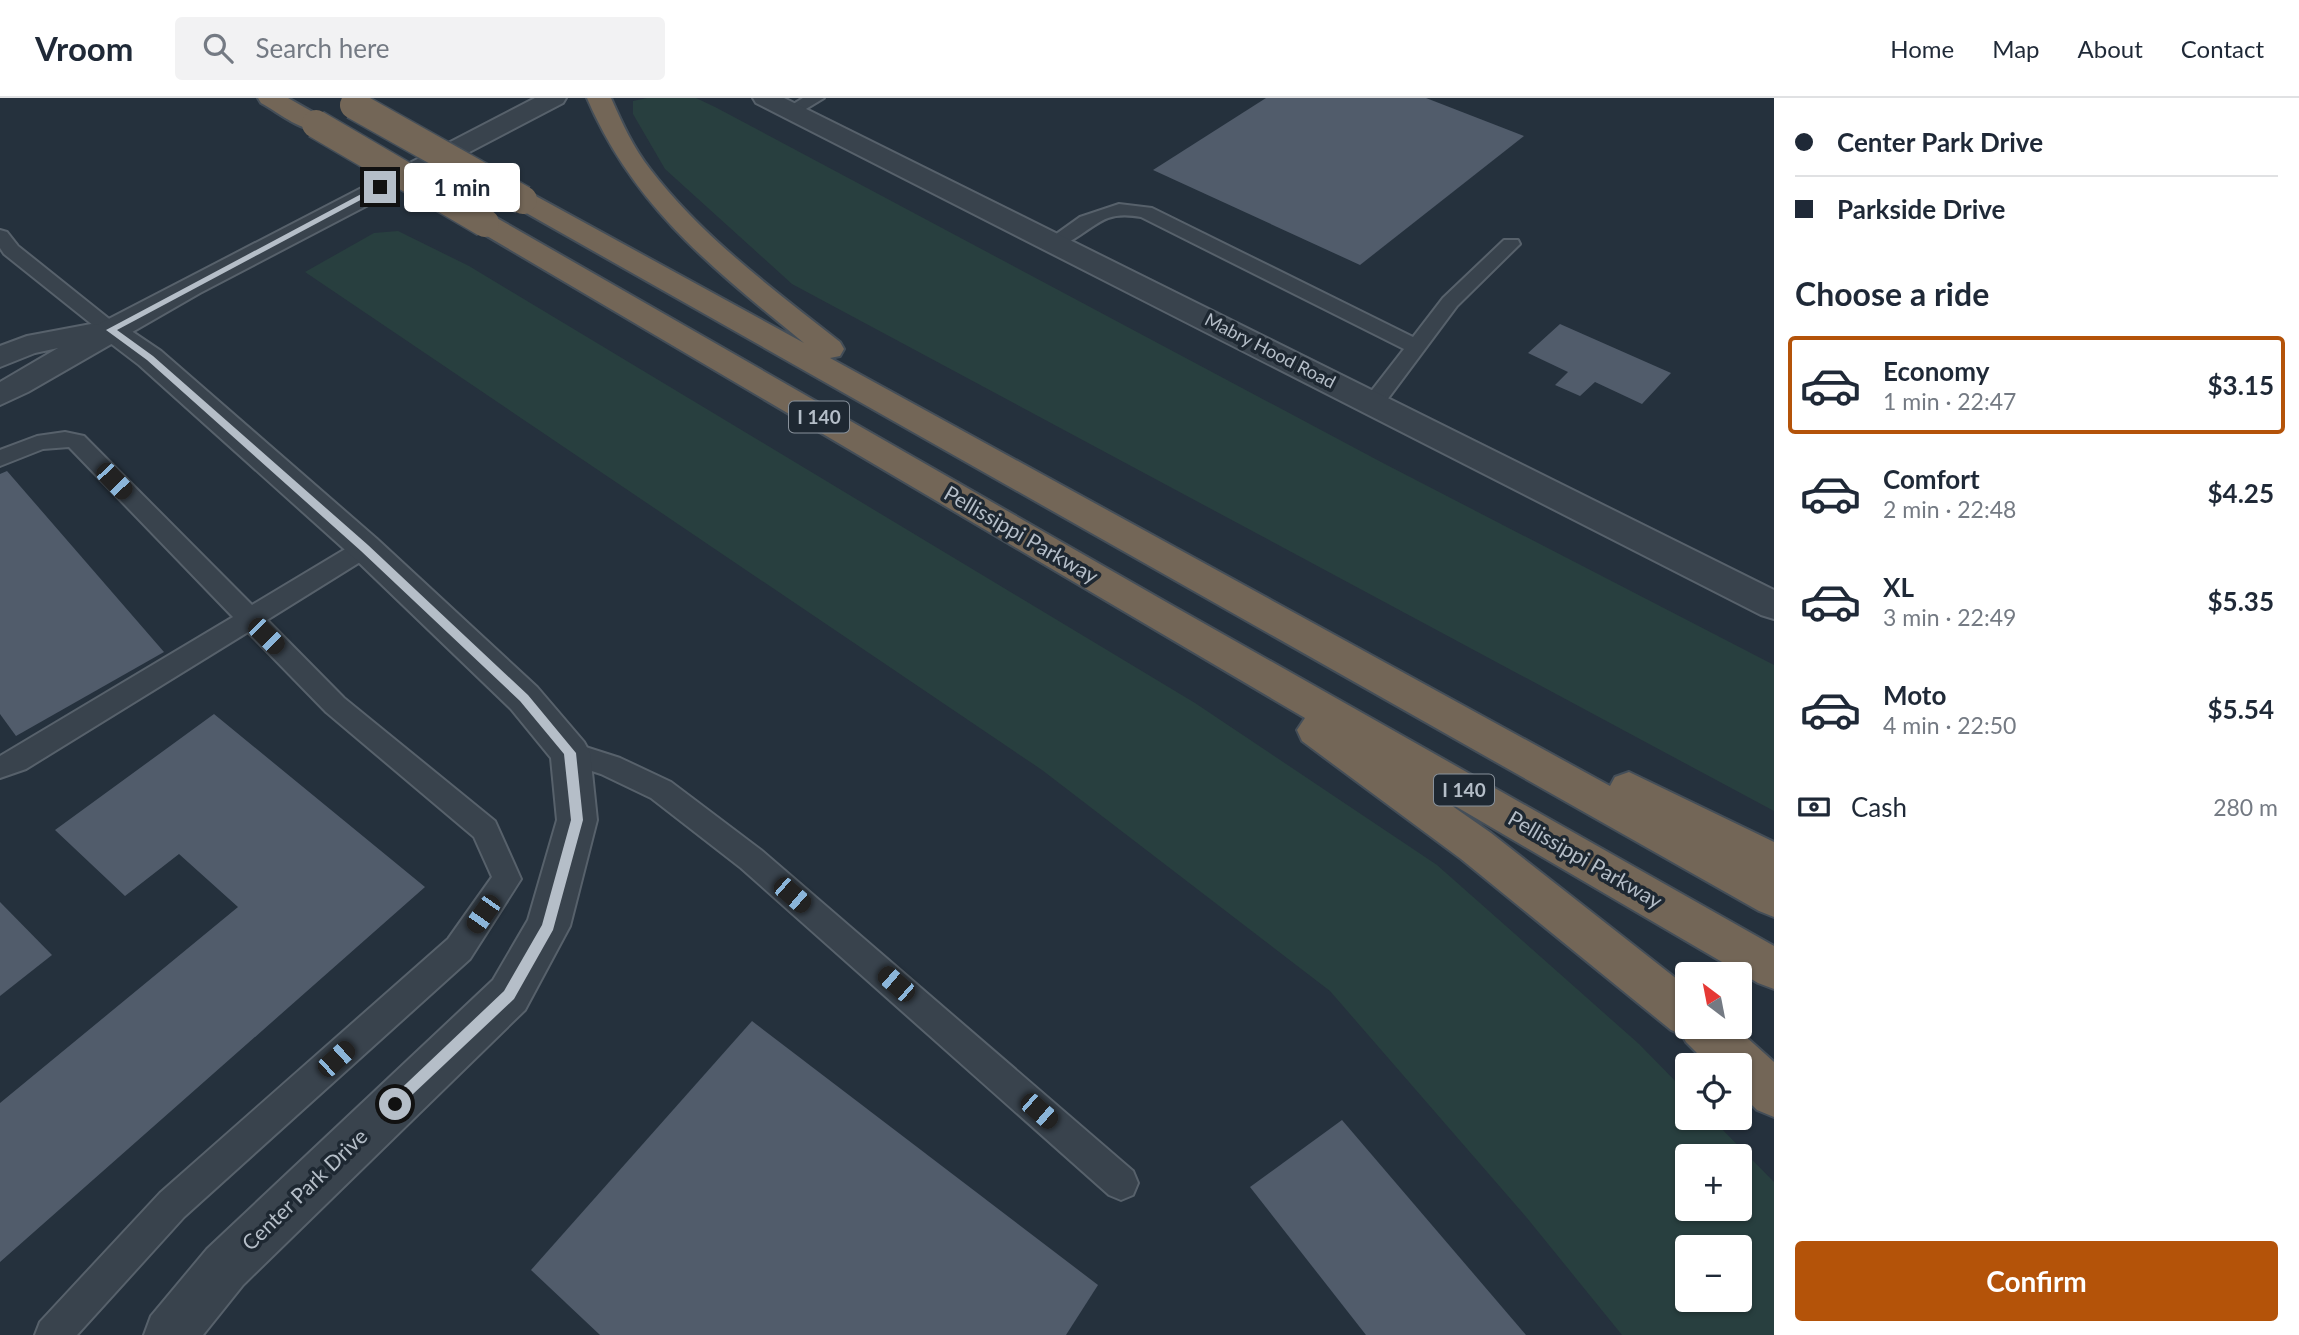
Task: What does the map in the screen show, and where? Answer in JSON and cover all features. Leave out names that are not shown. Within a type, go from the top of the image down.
[{"type":"highway","name":"Pellissippi Parkway","points":[[270,98],[1153,612],[1774,969]]},
{"type":"highway","points":[[599,98],[620,142],[649,184],[687,227],[729,268],[902,410]]},
{"type":"highway","name":"I 140","points":[[347,102],[1774,898]]},
{"type":"highway","points":[[1153,612],[1476,846],[1675,1005]]},
{"type":"highway","points":[[1302,634],[1583,766],[1774,862]]},
{"type":"highway","points":[[1716,1040],[1774,1094]]},
{"type":"street","points":[[0,395],[50,369],[111,330],[281,237],[554,98]]},
{"type":"street","name":"Mabry Hood Road","points":[[791,102],[1054,242],[1774,606]]},
{"type":"street","points":[[0,358],[27,345],[111,330],[150,358],[365,548],[524,698],[570,753]]},
{"type":"street","name":"Center Park Drive","points":[[170,1335],[225,1267],[509,995],[548,926],[577,820],[570,753]]},
{"type":"lane","points":[[1054,242],[1105,211],[1125,207],[1146,212],[1417,347]]},
{"type":"lane","points":[[1373,403],[1450,302],[1511,244]]},
{"type":"lane","points":[[4,247],[111,330]]},
{"type":"lane","points":[[0,459],[36,442],[60,438],[76,441],[335,705],[485,829],[508,879],[459,949],[172,1205],[53,1335]]},
{"type":"lane","points":[[0,767],[16,761],[365,548]]},
{"type":"lane","points":[[570,753],[610,766],[661,790],[751,859],[1121,1183]]},
{"type":"green space","points":[[647,98],[696,98],[715,107],[1381,462],[1774,665],[1774,811],[792,284],[665,169],[633,114],[633,101]]},
{"type":"green space","points":[[398,231],[469,266],[1195,703],[1437,865],[1639,1044],[1675,1081],[1675,1130],[1723,1130],[1737,1144],[1675,1144],[1675,1221],[1752,1221],[1752,1160],[1774,1182],[1774,1335],[1622,1335],[1527,1218],[1330,991],[1042,770],[305,272],[374,233]]},
{"type":"building","points":[[1266,98],[1426,98],[1524,136],[1360,265],[1153,170]]},
{"type":"building","points":[[1560,324],[1671,373],[1642,404],[1595,382],[1580,396],[1555,385],[1568,372],[1528,353]]},
{"type":"building","points":[[7,471],[164,652],[16,736],[0,714],[0,474]]},
{"type":"building","points":[[214,714],[425,887],[0,1262],[0,1103],[238,907],[179,854],[125,896],[55,830]]},
{"type":"building","points":[[0,902],[52,955],[0,996]]},
{"type":"building","points":[[752,1021],[1098,1285],[1066,1335],[600,1335],[531,1270]]},
{"type":"building","points":[[1342,1120],[1526,1335],[1366,1335],[1250,1187]]},
{"type":"route","points":[[380,187],[281,237],[111,330],[150,358],[365,548],[524,698],[570,753],[577,820],[548,926],[509,995],[395,1104]]}]
